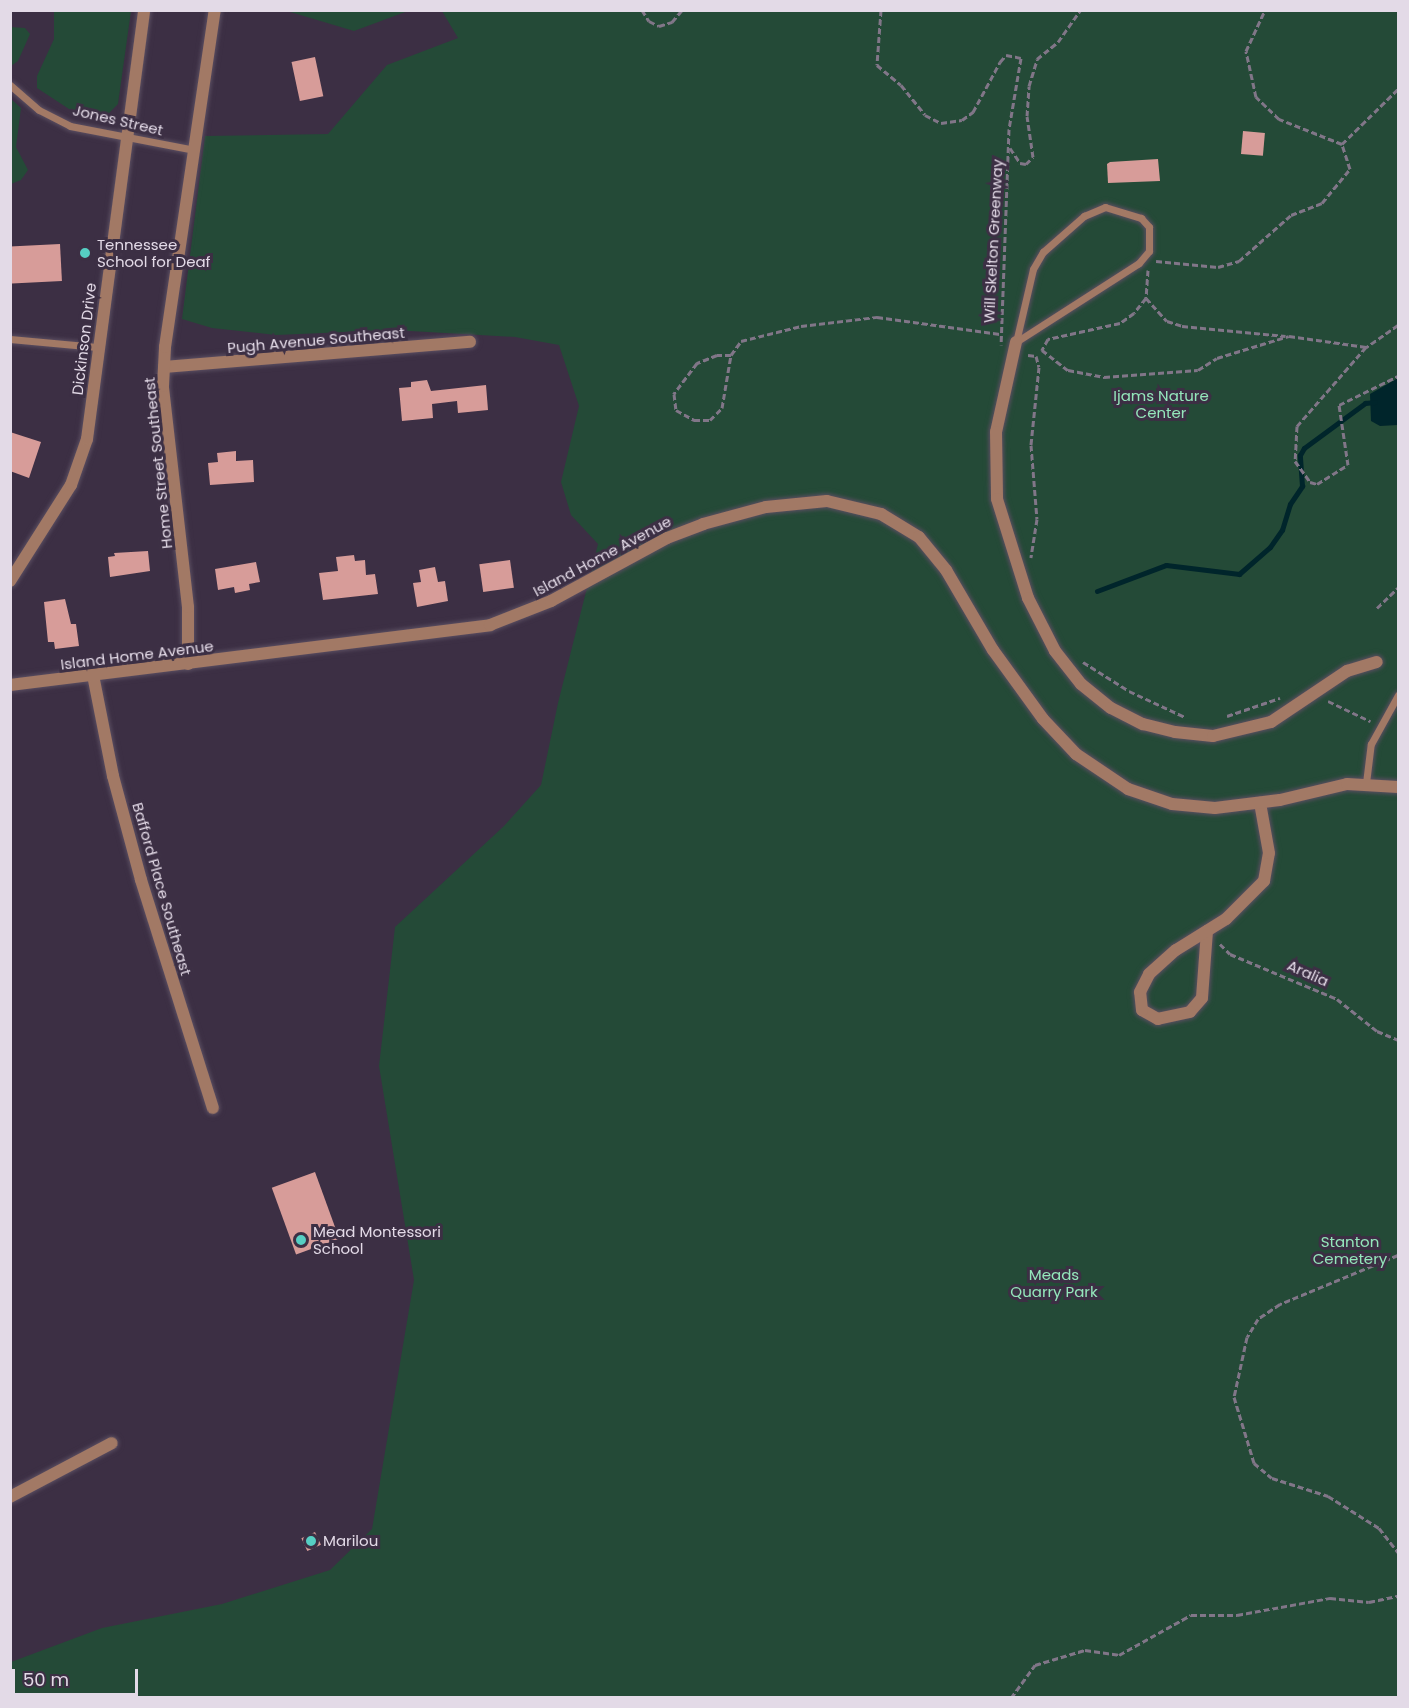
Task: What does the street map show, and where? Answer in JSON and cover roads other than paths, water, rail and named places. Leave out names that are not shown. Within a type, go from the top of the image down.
[{"type":"street","name":"Dickinson Drive","points":[[10,581],[71,485],[87,439],[97,347],[144,10]]},
{"type":"street","name":"Home Street Southeast","points":[[188,664],[188,606],[164,368],[215,10]]},
{"type":"street","name":"Pugh Avenue Southeast","points":[[164,368],[470,342]]},
{"type":"street","points":[[1014,347],[996,432],[997,499],[1028,598],[1055,651],[1072,675],[1096,696],[1127,716],[1160,729],[1194,735],[1230,734],[1260,726],[1281,717],[1347,671],[1377,662]]},
{"type":"street","name":"Island Home Avenue","points":[[10,685],[490,625],[550,602],[667,538],[703,524],[779,505],[841,503],[881,514],[910,531],[928,547],[1029,702],[1065,743],[1101,774],[1142,796],[1172,804],[1215,808],[1260,803],[1366,783],[1398,787]]},
{"type":"street","name":"Bafford Place Southeast","points":[[93,675],[113,776],[141,880],[213,1108]]},
{"type":"street","points":[[1208,931],[1202,998],[1190,1012],[1158,1019],[1142,1010],[1140,992],[1149,974],[1176,950],[1208,931],[1264,881],[1269,854],[1260,803]]},
{"type":"street","points":[[10,1497],[112,1443]]},
{"type":"lane","name":"Jones Street","points":[[10,85],[39,110],[70,126],[126,139],[195,150]]},
{"type":"lane","points":[[1118,208],[1141,218],[1149,227],[1151,239],[1149,251],[1139,263],[1014,347],[1033,269],[1050,244],[1093,210],[1118,208]]},
{"type":"lane","points":[[10,339],[97,347]]},
{"type":"lane","points":[[1366,783],[1371,744],[1398,695]]},
{"type":"waterway","points":[[1097,591],[1166,565],[1239,574],[1270,547],[1282,530],[1290,504],[1302,486],[1300,455],[1304,448],[1365,403],[1375,402]]},
{"type":"place","name":"Tennessee School for Deaf","points":[[85,253]]},
{"type":"place","name":"Mead Montessori School","points":[[301,1240]]},
{"type":"place","name":"Marilou","points":[[311,1541]]},
{"type":"park label","name":"Ijams Nature Center","points":[[1161,404]]},
{"type":"park label","name":"Stanton Cemetery","points":[[1350,1250]]},
{"type":"park label","name":"Meads Quarry Park","points":[[1054,1282]]}]
